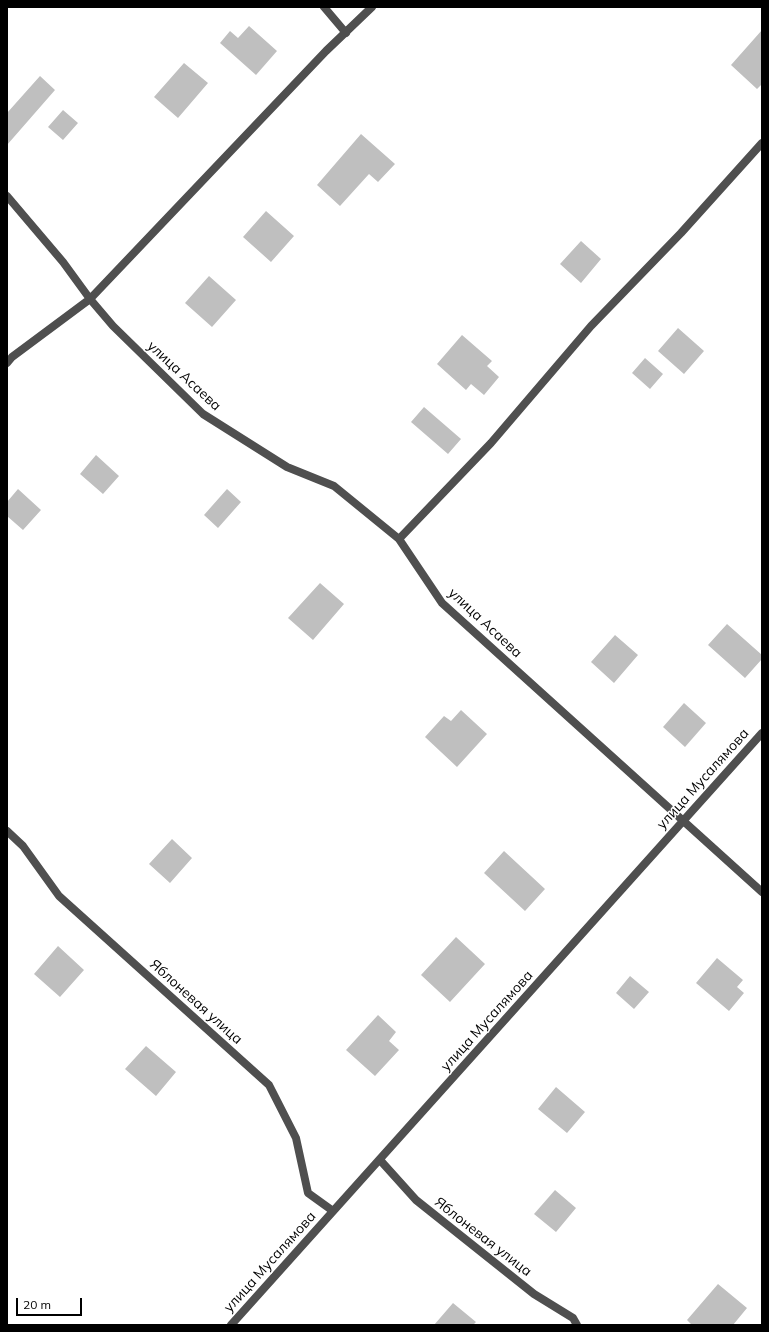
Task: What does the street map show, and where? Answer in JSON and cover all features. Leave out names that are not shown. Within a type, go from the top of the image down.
[{"type":"street","points":[[324,7],[346,33]]},
{"type":"street","points":[[7,363],[12,357],[90,299],[372,7]]},
{"type":"street","points":[[399,539],[491,443],[591,326],[681,233],[762,143]]},
{"type":"street","name":"улица Асаева","points":[[7,196],[63,262],[90,299],[113,326],[203,414],[287,467],[334,486],[399,539],[442,603],[762,892]]},
{"type":"street","name":"улица Мусалямова","points":[[231,1325],[762,733]]},
{"type":"street","name":"Яблоневая улица","points":[[7,831],[23,846],[59,896],[269,1085],[296,1138],[308,1192],[333,1211]]},
{"type":"street","name":"Яблоневая улица","points":[[380,1160],[416,1200],[534,1294],[573,1318],[577,1325]]},
{"type":"building","points":[[249,26],[277,51],[256,75],[220,43],[230,31],[238,38]]},
{"type":"building","points":[[762,30],[762,84],[757,89],[731,65]]},
{"type":"building","points":[[184,63],[208,83],[178,118],[154,97]]},
{"type":"building","points":[[40,76],[55,90],[7,145],[7,113]]},
{"type":"building","points":[[63,110],[78,123],[63,140],[48,127]]},
{"type":"building","points":[[361,134],[395,164],[378,182],[369,174],[340,206],[317,185]]},
{"type":"building","points":[[266,211],[294,236],[271,262],[243,237]]},
{"type":"building","points":[[581,241],[601,259],[581,283],[560,264]]},
{"type":"building","points":[[209,276],[236,300],[212,327],[185,303]]},
{"type":"building","points":[[678,328],[704,351],[684,374],[658,351]]},
{"type":"building","points":[[462,335],[492,361],[487,366],[499,377],[484,395],[471,384],[466,390],[437,364]]},
{"type":"building","points":[[645,358],[663,374],[650,389],[632,373]]},
{"type":"building","points":[[424,407],[461,439],[448,454],[411,422]]},
{"type":"building","points":[[96,455],[119,476],[103,494],[80,474]]},
{"type":"building","points":[[18,489],[41,510],[23,530],[7,516],[7,502]]},
{"type":"building","points":[[227,489],[241,502],[218,528],[204,515]]},
{"type":"building","points":[[320,583],[344,604],[313,640],[288,618]]},
{"type":"building","points":[[727,624],[762,655],[762,659],[745,678],[708,645]]},
{"type":"building","points":[[615,635],[638,655],[614,683],[591,662]]},
{"type":"building","points":[[684,703],[706,723],[685,747],[663,727]]},
{"type":"building","points":[[461,710],[487,734],[457,767],[425,737],[444,716],[451,721]]},
{"type":"building","points":[[172,839],[192,858],[170,883],[149,864]]},
{"type":"building","points":[[504,851],[545,889],[525,911],[484,873]]},
{"type":"building","points":[[456,937],[485,964],[450,1002],[421,975]]},
{"type":"building","points":[[58,946],[84,970],[60,997],[34,974]]},
{"type":"building","points":[[717,958],[743,980],[737,987],[744,993],[729,1011],[696,983]]},
{"type":"building","points":[[630,976],[649,992],[634,1009],[616,993]]},
{"type":"building","points":[[378,1015],[396,1032],[389,1041],[399,1050],[375,1076],[346,1050]]},
{"type":"building","points":[[146,1046],[176,1072],[156,1096],[125,1069]]},
{"type":"building","points":[[556,1087],[585,1112],[567,1133],[538,1109]]},
{"type":"building","points":[[555,1190],[576,1208],[556,1232],[534,1214]]},
{"type":"building","points":[[718,1284],[747,1308],[733,1325],[692,1325],[687,1320]]},
{"type":"building","points":[[453,1303],[476,1322],[473,1325],[434,1325]]}]
